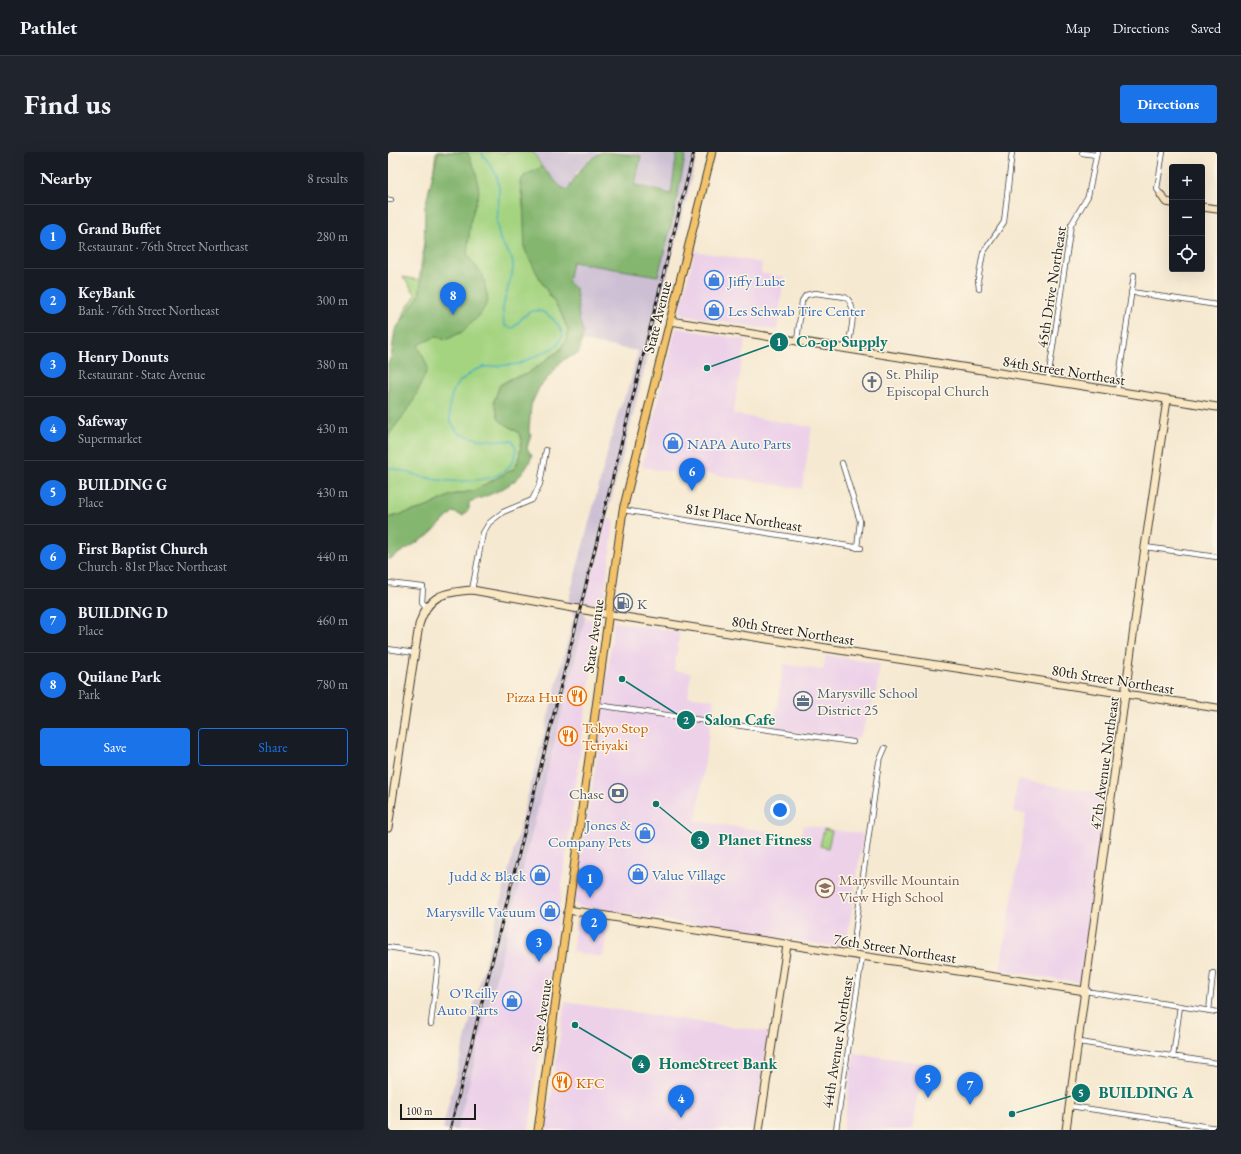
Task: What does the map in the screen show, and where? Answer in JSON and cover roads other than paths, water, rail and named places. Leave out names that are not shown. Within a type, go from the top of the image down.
[{"type":"main road","name":"State Avenue","points":[[538,1130],[623,510],[712,152]]},
{"type":"street","points":[[979,289],[978,280],[983,253],[1004,222],[1012,152]]},
{"type":"street","points":[[1163,152],[1157,189],[1166,202],[1169,202]]},
{"type":"street","name":"45th Drive Northeast","points":[[1048,380],[1071,225],[1088,196],[1096,153],[1082,153]]},
{"type":"street","points":[[1205,207],[1217,209]]},
{"type":"street","points":[[1116,391],[1134,275]]},
{"type":"street","points":[[1131,292],[1217,305]]},
{"type":"street","points":[[797,341],[802,301],[809,294],[815,293],[848,299],[853,306],[848,349]]},
{"type":"street","name":"84th Street Northeast","points":[[670,321],[1217,407]]},
{"type":"street","name":"47th Avenue Northeast","points":[[1066,1130],[1145,547],[1167,400]]},
{"type":"street","points":[[472,590],[483,533],[489,524],[504,512],[532,500],[540,484],[546,450]]},
{"type":"street","name":"81st Place Northeast","points":[[623,510],[859,548],[860,521],[842,463]]},
{"type":"street","points":[[1145,547],[1217,557]]},
{"type":"street","points":[[388,583],[423,587],[422,602],[426,607],[419,625],[414,653],[388,828]]},
{"type":"street","name":"80th Street Northeast","points":[[426,607],[436,597],[444,594],[472,590],[609,614],[1217,708]]},
{"type":"street","points":[[388,649],[414,653]]},
{"type":"street","points":[[597,705],[853,742]]},
{"type":"street","name":"44th Avenue Northeast","points":[[852,955],[879,762],[885,748]]},
{"type":"street","points":[[388,777],[396,775]]},
{"type":"street","name":"76th Street Northeast","points":[[568,910],[1217,1012]]},
{"type":"street","points":[[759,1130],[788,945]]},
{"type":"street","points":[[388,947],[437,956],[438,962],[431,1024]]},
{"type":"street","name":"44th Avenue Northeast","points":[[836,1130],[862,957]]},
{"type":"street","points":[[1209,1011],[1213,973]]},
{"type":"street","points":[[1173,1057],[1180,1006]]},
{"type":"street","points":[[1079,1042],[1217,1063]]},
{"type":"street","points":[[1070,1106],[1217,1128]]},
{"type":"waterway","points":[[388,468],[446,481],[472,481],[485,479],[497,475],[506,469],[513,461],[515,455],[516,448],[514,443],[512,441],[483,440],[459,434],[450,421],[449,407],[452,394],[457,384],[473,371],[484,367],[519,364],[557,346],[563,334],[558,325],[550,316],[535,310],[529,312],[513,328],[505,326],[503,311],[505,297],[512,276],[513,265],[511,257],[502,243],[498,232],[497,217],[499,188],[497,177],[481,152]]},
{"type":"railway","points":[[450,1130],[694,152]]},
{"type":"place","name":"Jiffy Lube","points":[[714,280]]},
{"type":"place","name":"Les Schwab Tire Center","points":[[714,310]]},
{"type":"place","name":"Quilane Park","points":[[453,315]]},
{"type":"place","name":"Co-op Supply","points":[[707,368]]},
{"type":"place","name":"St. Philip Episcopal Church","points":[[872,382]]},
{"type":"place","name":"NAPA Auto Parts","points":[[673,443]]},
{"type":"place","name":"First Baptist Church","points":[[692,491]]},
{"type":"place","name":"K","points":[[623,603]]},
{"type":"place","name":"Salon Cafe","points":[[622,679]]},
{"type":"place","name":"Pizza Hut","points":[[577,696]]},
{"type":"place","name":"Marysville School District 25","points":[[803,701]]},
{"type":"place","name":"Tokyo Stop Teriyaki","points":[[568,736]]},
{"type":"place","name":"Chase","points":[[618,793]]},
{"type":"place","name":"Planet Fitness","points":[[656,804]]},
{"type":"place","name":"Jones & Company Pets","points":[[645,833]]},
{"type":"place","name":"Value Village","points":[[638,874]]},
{"type":"place","name":"Judd & Black","points":[[540,875]]},
{"type":"place","name":"Marysville Mountain View High School","points":[[825,888]]},
{"type":"place","name":"Grand Buffet","points":[[590,898]]},
{"type":"place","name":"Marysville Vacuum","points":[[550,911]]},
{"type":"place","name":"KeyBank","points":[[594,942]]},
{"type":"place","name":"Henry Donuts","points":[[539,962]]},
{"type":"place","name":"O'Reilly Auto Parts","points":[[512,1001]]},
{"type":"place","name":"HomeStreet Bank","points":[[575,1025]]},
{"type":"place","name":"KFC","points":[[562,1082]]},
{"type":"place","name":"BUILDING G","points":[[928,1098]]},
{"type":"place","name":"BUILDING D","points":[[970,1105]]},
{"type":"place","name":"BUILDING A","points":[[1012,1114]]},
{"type":"place","name":"Safeway","points":[[681,1118]]}]
